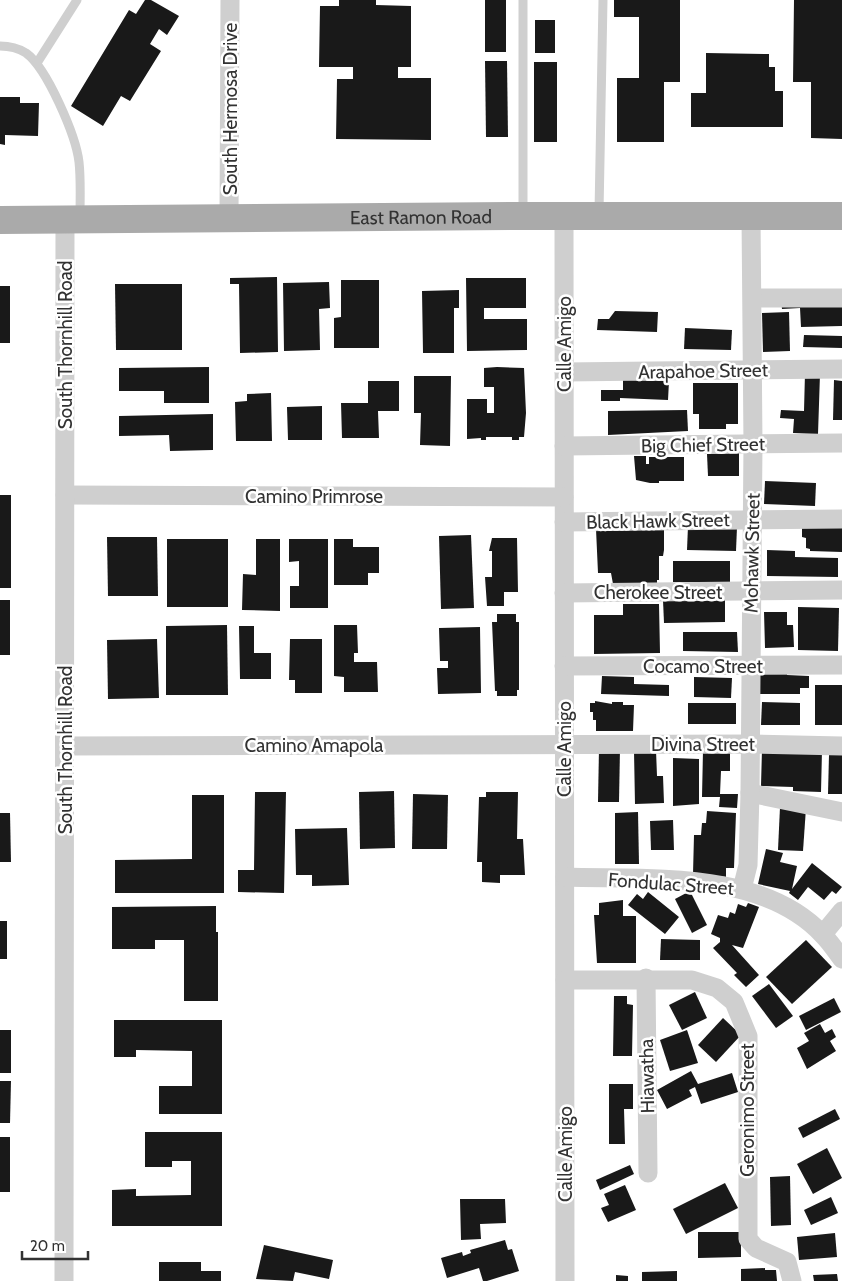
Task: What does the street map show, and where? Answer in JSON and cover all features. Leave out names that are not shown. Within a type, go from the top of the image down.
[{"type":"main road","name":"East Ramon Road","points":[[0,220],[523,216],[842,216]]},
{"type":"street","name":"South Hermosa Drive","points":[[229,218],[230,0]]},
{"type":"street","name":"Calle Amigo","points":[[564,216],[565,1281]]},
{"type":"street","name":"Mohawk Street","points":[[742,889],[748,865],[751,744],[754,298],[751,216]]},
{"type":"street","name":"South Thornhill Road","points":[[64,1281],[65,495],[72,220]]},
{"type":"street","points":[[754,298],[842,298]]},
{"type":"street","name":"Arapahoe Street","points":[[564,372],[842,370]]},
{"type":"street","name":"Big Chief Street","points":[[564,446],[842,444]]},
{"type":"street","name":"Camino Primrose","points":[[65,495],[564,497]]},
{"type":"street","name":"Black Hawk Street","points":[[564,522],[842,519]]},
{"type":"street","name":"Cherokee Street","points":[[564,593],[842,590]]},
{"type":"street","name":"Cocamo Street","points":[[564,666],[842,665]]},
{"type":"street","name":"Camino Amapola","points":[[65,746],[564,744]]},
{"type":"street","name":"Divina Street","points":[[564,744],[842,746]]},
{"type":"street","points":[[750,793],[842,812]]},
{"type":"street","name":"Fondulac Street","points":[[565,877],[701,882],[742,889],[775,901],[801,916],[823,934],[842,959]]},
{"type":"street","points":[[823,934],[842,911]]},
{"type":"street","name":"Geronimo Street","points":[[565,980],[646,978],[692,980],[717,988],[734,1002],[748,1036],[748,1239],[756,1248],[787,1262],[792,1281]]},
{"type":"street","name":"Hiawatha","points":[[646,978],[648,1173]]},
{"type":"lane","points":[[38,64],[78,0]]},
{"type":"lane","points":[[523,0],[523,216]]},
{"type":"lane","points":[[599,217],[604,0]]},
{"type":"lane","points":[[0,46],[25,52],[38,64],[58,101],[75,142],[79,163],[72,220]]},
{"type":"building","points":[[145,0],[151,0],[179,16],[167,35],[159,29],[150,44],[161,51],[130,101],[121,96],[103,126],[71,106],[129,10],[136,14]]},
{"type":"building","points":[[339,0],[376,0],[376,5],[411,6],[411,67],[398,67],[398,78],[431,78],[431,140],[336,139],[337,79],[353,79],[353,67],[319,67],[320,6],[339,6]]},
{"type":"building","points":[[485,0],[506,0],[506,52],[485,52]]},
{"type":"building","points":[[614,0],[680,0],[680,82],[664,82],[664,142],[617,142],[617,78],[639,78],[639,17],[614,17]]},
{"type":"building","points":[[794,0],[842,0],[842,139],[811,138],[811,82],[793,82]]},
{"type":"building","points":[[535,20],[555,20],[555,53],[535,53]]},
{"type":"building","points":[[706,53],[769,54],[769,67],[775,67],[775,91],[783,91],[783,127],[691,127],[691,93],[706,93]]},
{"type":"building","points":[[485,61],[507,61],[508,137],[486,137]]},
{"type":"building","points":[[534,62],[557,62],[557,142],[534,142]]},
{"type":"building","points":[[0,97],[20,97],[20,103],[39,103],[38,136],[5,135],[5,145],[0,144]]},
{"type":"building","points":[[277,277],[278,352],[240,353],[239,284],[230,284],[230,278]]},
{"type":"building","points":[[466,278],[526,278],[526,308],[484,308],[484,319],[527,319],[527,350],[467,351]]},
{"type":"building","points":[[341,280],[379,280],[379,348],[334,348],[334,318],[341,317]]},
{"type":"building","points":[[329,282],[330,308],[319,309],[320,350],[284,351],[283,283]]},
{"type":"building","points":[[115,284],[182,284],[182,350],[116,350]]},
{"type":"building","points":[[0,286],[10,286],[10,343],[0,343]]},
{"type":"building","points":[[459,290],[459,308],[454,308],[454,353],[423,353],[422,291]]},
{"type":"building","points":[[842,300],[842,326],[801,327],[800,308],[782,309],[781,301]]},
{"type":"building","points":[[615,311],[658,312],[657,332],[597,330],[598,319],[609,319]]},
{"type":"building","points":[[789,312],[790,351],[763,352],[762,313]]},
{"type":"building","points":[[685,328],[732,330],[731,350],[684,349]]},
{"type":"building","points":[[804,335],[842,336],[842,348],[803,347]]},
{"type":"building","points":[[209,367],[209,403],[164,403],[164,391],[119,391],[119,368]]},
{"type":"building","points":[[484,368],[524,368],[526,413],[524,437],[519,437],[519,440],[512,440],[512,437],[486,437],[486,440],[481,440],[481,438],[467,439],[467,399],[487,399],[487,413],[494,413],[494,387],[484,387]]},
{"type":"building","points":[[805,373],[820,374],[818,434],[793,433],[794,419],[780,418],[781,410],[804,411]]},
{"type":"building","points":[[414,376],[451,376],[450,446],[420,445],[421,413],[414,413]]},
{"type":"building","points":[[623,380],[669,381],[668,400],[620,398],[620,401],[601,401],[601,390],[623,390]]},
{"type":"building","points":[[834,380],[842,381],[842,420],[833,420]]},
{"type":"building","points":[[368,381],[399,381],[399,411],[378,411],[379,438],[342,438],[341,403],[368,403]]},
{"type":"building","points":[[693,383],[738,383],[738,424],[726,424],[726,429],[699,429],[699,414],[693,414]]},
{"type":"building","points":[[271,393],[272,441],[236,441],[235,402],[247,401],[247,394]]},
{"type":"building","points":[[322,406],[322,440],[288,440],[287,407]]},
{"type":"building","points":[[687,410],[688,431],[608,435],[608,411]]},
{"type":"building","points":[[213,414],[213,450],[170,451],[169,435],[119,436],[119,416]]},
{"type":"building","points":[[739,453],[739,476],[708,476],[707,454]]},
{"type":"building","points":[[634,456],[646,456],[646,464],[649,464],[649,457],[684,457],[684,481],[650,483],[636,480]]},
{"type":"building","points":[[765,481],[816,483],[815,506],[764,504]]},
{"type":"building","points":[[0,495],[11,495],[11,588],[0,588]]},
{"type":"building","points":[[802,525],[842,526],[842,552],[810,551],[810,549],[806,548],[806,538],[802,537]]},
{"type":"building","points":[[688,526],[737,527],[736,551],[687,550]]},
{"type":"building","points":[[664,528],[664,550],[663,556],[659,556],[659,580],[657,580],[657,584],[613,584],[611,573],[598,573],[596,529]]},
{"type":"building","points":[[471,535],[474,608],[441,609],[439,536]]},
{"type":"building","points":[[107,537],[157,537],[158,596],[108,596]]},
{"type":"building","points":[[492,538],[517,538],[518,592],[504,592],[504,606],[487,606],[485,577],[492,577],[492,551],[489,551]]},
{"type":"building","points":[[167,539],[228,539],[228,607],[167,607]]},
{"type":"building","points":[[256,539],[280,539],[280,611],[242,610],[243,574],[256,575]]},
{"type":"building","points":[[289,539],[328,539],[328,608],[290,608],[290,586],[299,586],[299,561],[289,562]]},
{"type":"building","points":[[334,539],[353,539],[353,547],[379,547],[379,573],[368,573],[368,585],[334,585]]},
{"type":"building","points":[[767,550],[795,551],[795,557],[838,558],[838,577],[767,576]]},
{"type":"building","points":[[673,561],[730,561],[730,582],[673,582]]},
{"type":"building","points":[[0,600],[10,600],[10,655],[0,655]]},
{"type":"building","points":[[663,600],[725,600],[725,622],[664,623]]},
{"type":"building","points":[[623,604],[659,604],[660,653],[594,654],[594,615],[623,615]]},
{"type":"building","points":[[798,607],[839,608],[838,651],[798,650]]},
{"type":"building","points":[[764,612],[787,612],[787,625],[793,625],[794,647],[765,648]]},
{"type":"building","points":[[497,614],[516,614],[516,622],[519,622],[519,690],[517,690],[517,696],[497,696],[497,691],[495,691],[492,622],[497,622]]},
{"type":"building","points":[[227,625],[228,695],[166,695],[166,626]]},
{"type":"building","points":[[334,625],[357,625],[358,653],[354,653],[354,662],[377,662],[378,692],[344,692],[344,677],[334,676]]},
{"type":"building","points":[[239,626],[254,626],[254,653],[271,653],[271,679],[240,679]]},
{"type":"building","points":[[480,627],[481,693],[438,694],[437,668],[448,668],[448,661],[440,661],[439,628]]},
{"type":"building","points":[[683,632],[737,632],[738,652],[683,651]]},
{"type":"building","points":[[157,639],[159,698],[108,699],[107,640]]},
{"type":"building","points":[[290,639],[322,639],[322,693],[295,693],[295,680],[289,680]]},
{"type":"building","points":[[787,667],[787,675],[809,676],[809,688],[800,688],[800,694],[759,694],[757,674]]},
{"type":"building","points":[[602,676],[634,677],[634,684],[669,685],[669,696],[601,694]]},
{"type":"building","points":[[694,677],[732,678],[731,698],[694,697]]},
{"type":"building","points":[[815,685],[842,685],[842,725],[815,725]]},
{"type":"building","points":[[595,701],[612,704],[612,702],[623,702],[623,705],[634,705],[633,731],[596,731],[596,720],[593,720],[593,712],[590,712],[590,703],[595,703]]},
{"type":"building","points":[[762,702],[800,703],[800,725],[761,725]]},
{"type":"building","points":[[688,703],[736,703],[736,724],[688,724]]},
{"type":"building","points":[[599,748],[620,748],[619,802],[598,802]]},
{"type":"building","points":[[762,749],[822,751],[821,792],[793,791],[793,787],[761,786]]},
{"type":"building","points":[[656,750],[657,776],[663,776],[664,803],[635,804],[634,751]]},
{"type":"building","points":[[703,751],[730,752],[730,771],[721,771],[720,794],[738,794],[737,808],[719,807],[720,797],[702,797]]},
{"type":"building","points":[[829,755],[842,755],[842,794],[828,794]]},
{"type":"building","points":[[673,758],[699,759],[699,804],[673,806]]},
{"type":"building","points":[[394,791],[395,848],[360,849],[359,792]]},
{"type":"building","points":[[255,792],[286,792],[284,893],[238,892],[238,870],[254,870]]},
{"type":"building","points":[[486,792],[518,792],[517,839],[523,839],[525,875],[500,875],[500,883],[482,882],[482,862],[477,862],[479,797],[486,797]]},
{"type":"building","points":[[413,794],[448,795],[447,849],[412,849]]},
{"type":"building","points":[[192,795],[224,795],[224,893],[115,893],[115,860],[192,859]]},
{"type":"building","points":[[780,807],[806,808],[803,851],[778,850]]},
{"type":"building","points":[[707,811],[736,813],[734,868],[726,868],[726,877],[693,874],[694,835],[701,835],[702,823],[706,823]]},
{"type":"building","points":[[638,812],[639,864],[615,864],[615,813]]},
{"type":"building","points":[[0,813],[10,813],[11,862],[0,862]]},
{"type":"building","points":[[673,820],[674,850],[651,850],[650,821]]},
{"type":"building","points":[[347,828],[349,885],[312,886],[312,875],[296,875],[295,829]]},
{"type":"building","points":[[766,849],[783,853],[780,862],[797,866],[792,889],[812,863],[842,887],[836,894],[832,891],[824,900],[808,887],[798,900],[789,893],[790,891],[758,884]]},
{"type":"building","points":[[690,891],[707,925],[692,933],[675,899]]},
{"type":"building","points":[[648,892],[679,917],[665,934],[628,905],[637,894],[643,899]]},
{"type":"building","points":[[623,900],[623,916],[636,916],[636,963],[597,963],[594,915],[599,915],[599,903]]},
{"type":"building","points":[[748,903],[759,907],[743,948],[732,945],[759,975],[746,987],[734,975],[737,973],[713,948],[720,942],[720,938],[711,934],[718,915],[728,918],[730,912],[735,914],[738,904],[746,907]]},
{"type":"building","points":[[216,906],[218,1001],[184,1001],[184,940],[155,940],[155,949],[112,949],[112,907]]},
{"type":"building","points":[[0,921],[7,921],[7,959],[0,959]]},
{"type":"building","points":[[661,939],[700,940],[700,960],[660,960]]},
{"type":"building","points":[[806,940],[832,967],[792,1004],[766,977]]},
{"type":"building","points":[[769,984],[793,1016],[776,1028],[752,996]]},
{"type":"building","points":[[695,992],[707,1018],[682,1030],[669,1005]]},
{"type":"building","points":[[614,996],[627,996],[627,1004],[633,1005],[632,1056],[613,1056]]},
{"type":"building","points":[[834,998],[841,1012],[806,1030],[799,1016]]},
{"type":"building","points":[[723,1018],[741,1035],[716,1062],[698,1045]]},
{"type":"building","points":[[114,1020],[222,1020],[222,1114],[159,1114],[159,1086],[192,1086],[192,1051],[136,1050],[136,1057],[114,1057]]},
{"type":"building","points":[[820,1024],[825,1033],[832,1029],[836,1037],[830,1041],[836,1051],[807,1069],[797,1048],[809,1041],[804,1033]]},
{"type":"building","points":[[0,1030],[11,1030],[11,1073],[0,1073]]},
{"type":"building","points":[[687,1030],[698,1063],[670,1071],[660,1040]]},
{"type":"building","points":[[691,1071],[698,1084],[732,1073],[738,1092],[701,1104],[695,1087],[689,1090],[692,1096],[667,1109],[657,1090]]},
{"type":"building","points":[[0,1081],[11,1081],[10,1123],[0,1123]]},
{"type":"building","points":[[609,1084],[633,1084],[633,1109],[624,1109],[625,1144],[609,1144]]},
{"type":"building","points":[[835,1109],[840,1119],[803,1138],[798,1128]]},
{"type":"building","points":[[145,1132],[222,1132],[222,1226],[112,1226],[112,1190],[136,1189],[136,1196],[191,1195],[191,1161],[172,1161],[172,1167],[145,1167]]},
{"type":"building","points":[[0,1137],[10,1137],[10,1192],[0,1192]]},
{"type":"building","points":[[827,1148],[842,1178],[813,1194],[797,1164]]},
{"type":"building","points":[[630,1165],[634,1174],[600,1190],[596,1180]]},
{"type":"building","points":[[790,1176],[791,1225],[771,1226],[770,1177]]},
{"type":"building","points":[[725,1183],[738,1208],[686,1234],[673,1209]]},
{"type":"building","points":[[625,1185],[636,1210],[608,1222],[601,1208],[609,1205],[604,1194]]},
{"type":"building","points":[[831,1197],[838,1213],[811,1225],[804,1210]]},
{"type":"building","points":[[460,1199],[505,1199],[506,1223],[480,1224],[481,1239],[461,1240]]},
{"type":"building","points":[[698,1232],[741,1232],[741,1257],[698,1258]]},
{"type":"building","points":[[835,1233],[837,1257],[799,1260],[797,1237]]},
{"type":"building","points":[[505,1240],[508,1250],[512,1249],[519,1271],[483,1281],[479,1268],[447,1278],[441,1258],[462,1252],[463,1256],[471,1253],[470,1250]]},
{"type":"building","points":[[264,1245],[333,1260],[329,1279],[295,1272],[293,1281],[256,1279]]},
{"type":"building","points":[[159,1262],[201,1262],[201,1271],[221,1271],[221,1281],[159,1281]]},
{"type":"building","points":[[765,1268],[765,1270],[776,1270],[777,1281],[741,1281],[741,1269]]},
{"type":"building","points":[[677,1271],[677,1281],[642,1281],[642,1272]]},
{"type":"building","points":[[837,1274],[838,1281],[814,1281],[813,1275]]},
{"type":"building","points":[[616,1275],[628,1276],[628,1281],[616,1281]]}]
